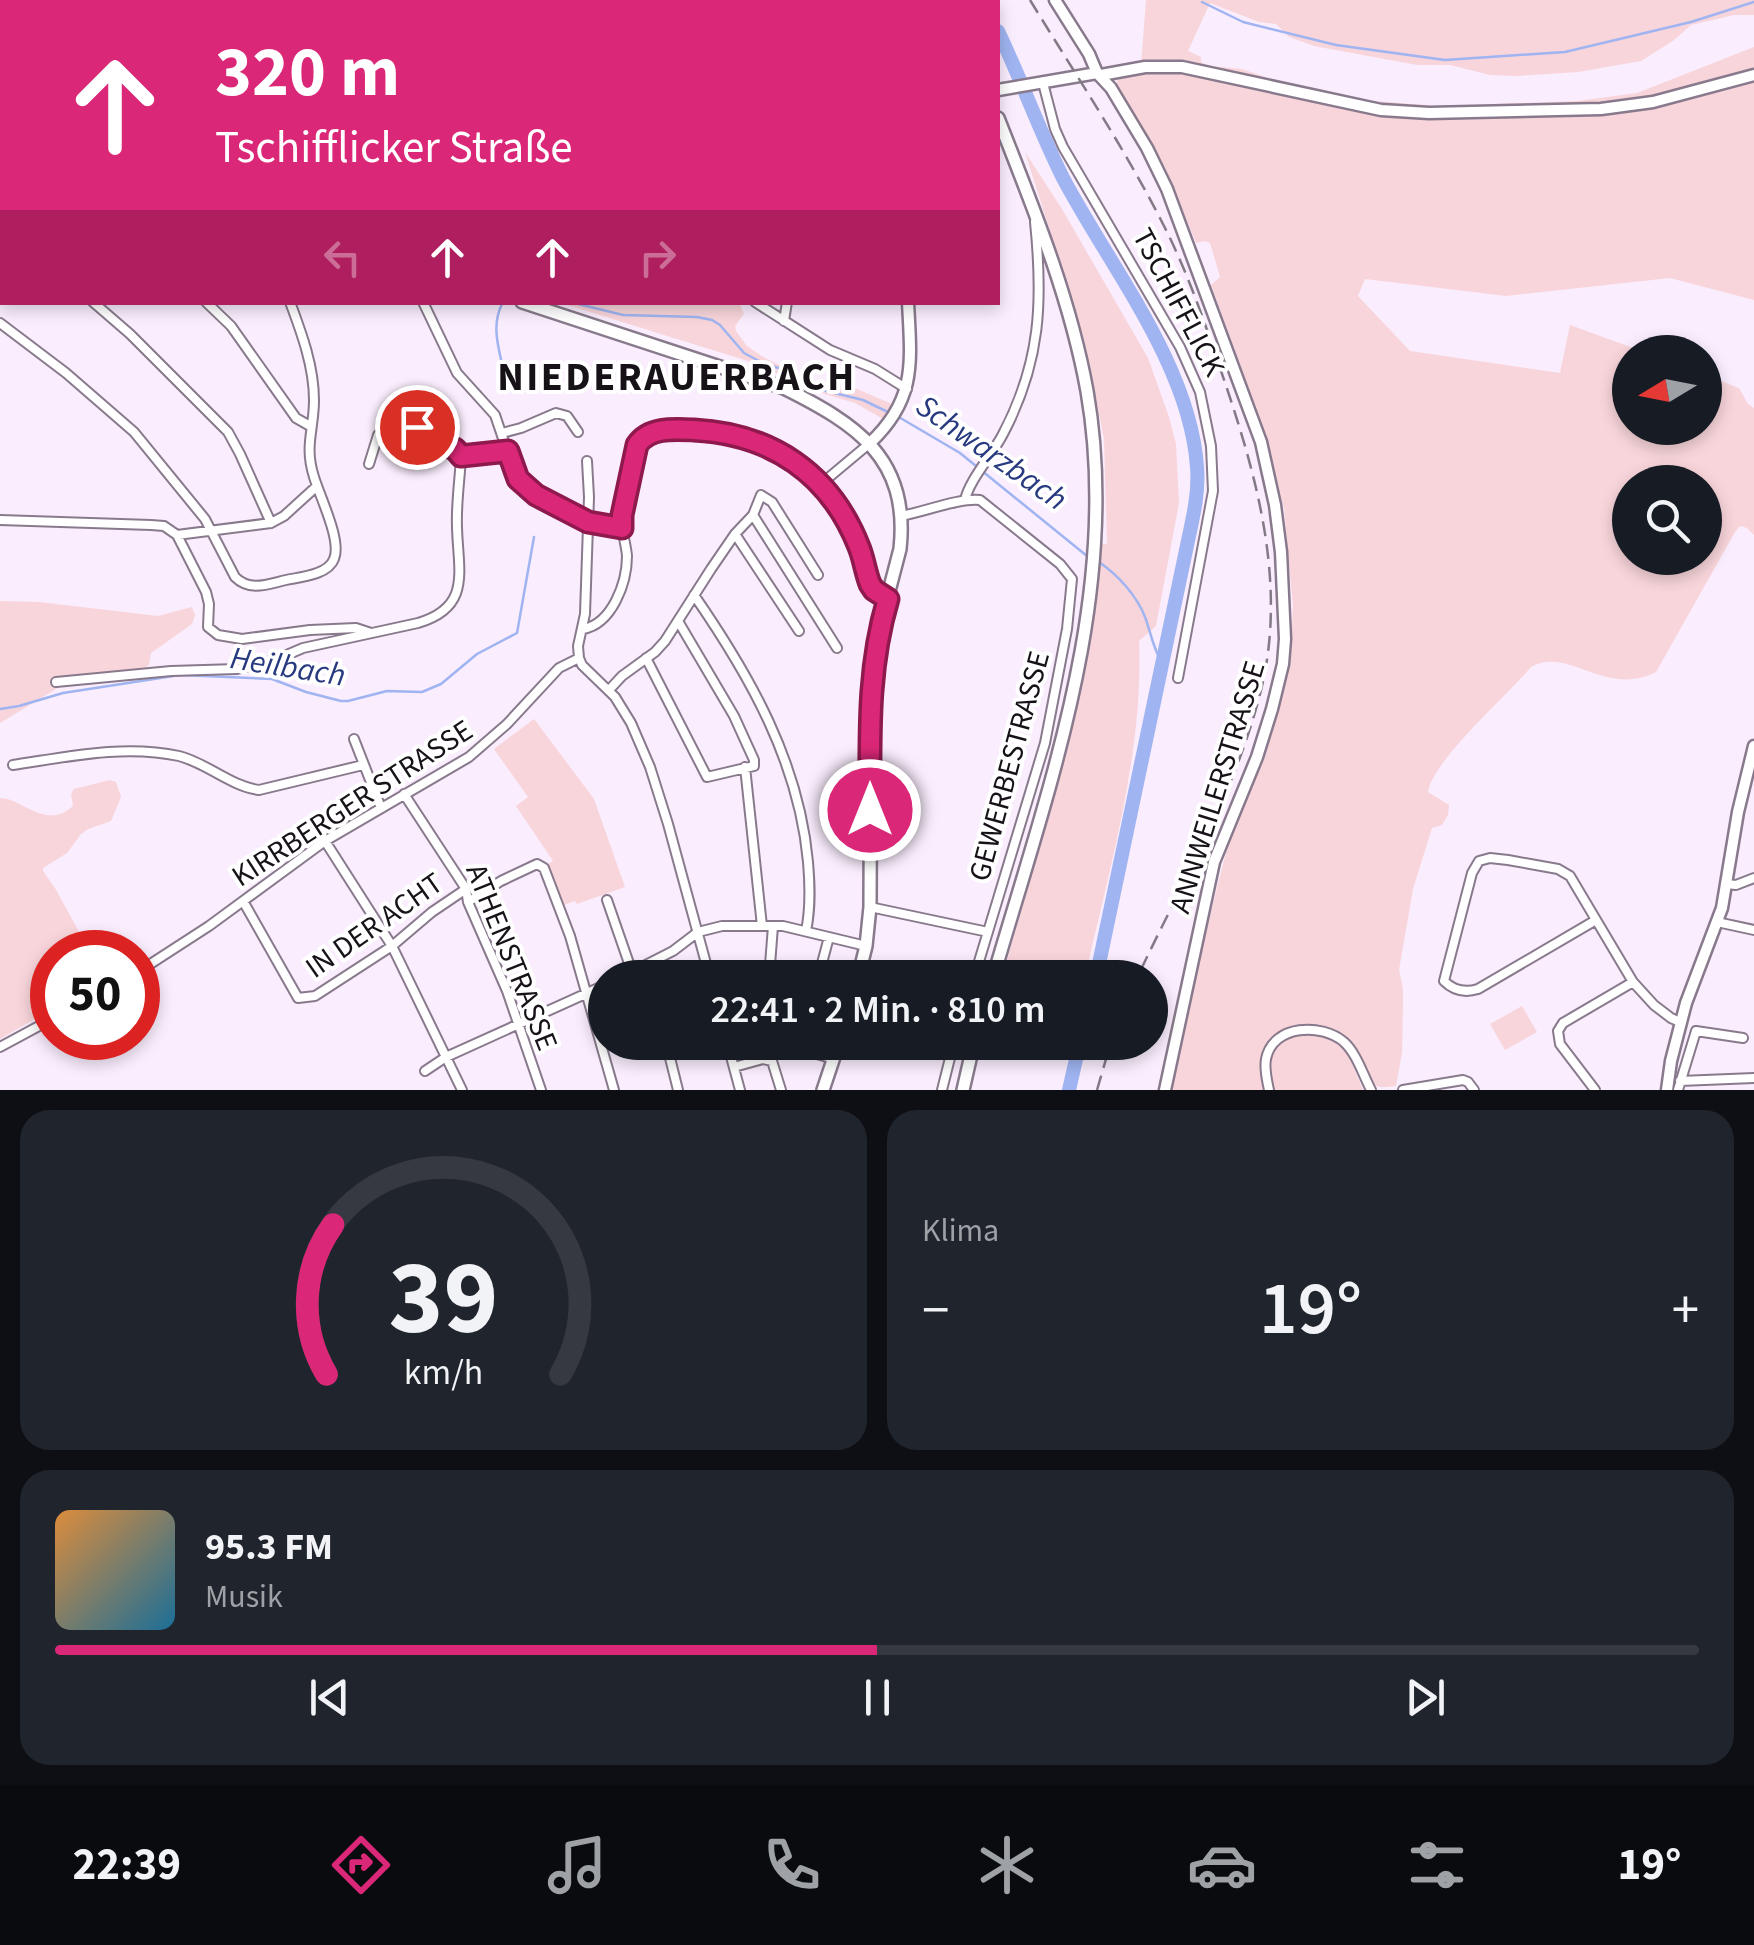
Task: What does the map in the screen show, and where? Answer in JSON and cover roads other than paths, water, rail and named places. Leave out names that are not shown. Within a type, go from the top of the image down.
[{"type":"main road","points":[[999,960],[1067,722],[1085,630],[1095,476],[1087,392],[1065,302],[1000,123]]},
{"type":"main road","points":[[531,305],[784,388],[839,418],[870,443],[884,463],[900,516],[900,549],[876,641],[872,677],[870,906],[862,960]]},
{"type":"main road","points":[[823,1090],[834,1060]]},
{"type":"main road","points":[[963,1090],[970,1060]]},
{"type":"street","name":"TSCHIFFLICK","points":[[1054,0],[1152,158],[1198,268]]},
{"type":"street","points":[[1000,90],[1145,68],[1182,67],[1381,110],[1570,111],[1653,102],[1754,75]]},
{"type":"street","name":"TSCHIFFLICK","points":[[1039,83],[1063,147],[1180,347],[1200,392],[1211,446],[1212,491],[1178,678]]},
{"type":"street","points":[[900,516],[965,500],[1016,406],[1034,350],[1040,301],[1034,210]]},
{"type":"street","name":"ANNWEILERSTRASSE","points":[[1165,1090],[1214,862],[1257,756],[1272,708],[1286,639],[1281,552],[1268,468],[1198,268]]},
{"type":"street","points":[[96,305],[228,432],[271,524]]},
{"type":"street","points":[[209,305],[231,326],[296,418],[310,426]]},
{"type":"street","points":[[0,323],[134,432],[212,530],[236,577],[245,585],[259,586],[322,571],[333,562],[336,550],[308,452],[314,400],[310,365],[291,305]]},
{"type":"street","points":[[424,305],[457,373],[495,415],[523,485],[588,522],[622,528]]},
{"type":"street","points":[[760,305],[830,350],[907,389]]},
{"type":"street","points":[[784,321],[787,305]]},
{"type":"street","points":[[821,484],[870,443],[899,408],[907,389],[908,305]]},
{"type":"street","points":[[502,432],[556,412],[567,416],[578,432]]},
{"type":"street","points":[[56,682],[237,669],[436,617],[456,596],[460,575],[456,523],[461,456],[405,422],[378,435],[369,464]]},
{"type":"street","points":[[583,629],[604,618],[622,586],[627,558],[622,515],[637,445],[642,438],[659,431],[702,430],[751,439],[792,459],[821,484],[854,534],[870,584],[888,599]]},
{"type":"street","points":[[461,456],[508,451]]},
{"type":"street","points":[[587,462],[588,522],[579,658],[609,690],[630,723],[650,767],[705,960]]},
{"type":"street","points":[[177,535],[271,524],[317,486]]},
{"type":"street","points":[[609,690],[660,648],[694,594],[753,515],[762,495],[772,502],[818,575]]},
{"type":"street","name":"GEWERBESTRASSE","points":[[965,500],[980,500],[1060,564],[1072,579],[1046,743],[979,960]]},
{"type":"street","points":[[753,515],[837,648]]},
{"type":"street","points":[[0,520],[164,526],[177,535],[206,592],[208,627],[218,635],[253,639],[356,628],[370,633]]},
{"type":"street","points":[[736,534],[800,630]]},
{"type":"street","points":[[694,594],[763,706],[786,762],[805,836],[810,896],[806,931]]},
{"type":"street","points":[[646,658],[707,777],[755,764],[734,716],[678,621]]},
{"type":"street","name":"KIRRBERGER STRASSE","points":[[160,958],[325,841],[483,746],[559,668],[579,658]]},
{"type":"street","points":[[354,738],[381,808]]},
{"type":"street","points":[[1667,1090],[1680,1022],[1717,922],[1754,746]]},
{"type":"street","points":[[13,764],[107,752],[147,752],[190,760],[259,790],[364,764]]},
{"type":"street","points":[[745,767],[762,926]]},
{"type":"street","name":"ATHENSTRASSE","points":[[404,794],[466,889],[520,1025],[541,1090]]},
{"type":"street","points":[[325,841],[392,946],[462,1090]]},
{"type":"street","points":[[1596,920],[1478,990],[1454,990],[1444,982],[1474,866],[1485,859],[1558,868],[1574,881],[1633,982],[1654,1005],[1680,1022]]},
{"type":"street","name":"IN DER ACHT","points":[[468,902],[537,864],[544,868],[588,993]]},
{"type":"street","points":[[1726,884],[1736,885],[1754,878]]},
{"type":"street","name":"IN DER ACHT","points":[[243,901],[298,998],[314,996],[392,946],[466,889]]},
{"type":"street","points":[[607,900],[628,960]]},
{"type":"street","points":[[870,906],[988,932]]},
{"type":"street","points":[[1717,922],[1754,930]]},
{"type":"street","points":[[661,960],[698,932],[722,926],[773,926],[866,946]]},
{"type":"street","points":[[770,960],[773,926]]},
{"type":"street","points":[[823,960],[830,937]]},
{"type":"street","points":[[1594,1090],[1560,1044],[1558,1031],[1562,1023],[1633,982]]},
{"type":"street","points":[[425,1071],[588,993]]},
{"type":"street","points":[[1269,1090],[1266,1057],[1271,1048],[1285,1034],[1305,1029],[1328,1033],[1348,1046],[1371,1090]]},
{"type":"street","points":[[0,1047],[30,1030]]},
{"type":"street","points":[[1743,1038],[1696,1031],[1679,1086],[1754,1078]]},
{"type":"street","points":[[606,1060],[614,1090]]},
{"type":"street","points":[[670,1060],[678,1090]]},
{"type":"street","points":[[732,1060],[740,1090]]},
{"type":"street","points":[[734,1066],[756,1060]]},
{"type":"street","points":[[772,1060],[781,1090]]},
{"type":"street","points":[[942,1090],[950,1060]]},
{"type":"street","points":[[1403,1090],[1463,1080],[1474,1090]]},
{"type":"waterway","points":[[1202,2],[1243,22],[1336,45],[1445,60],[1565,52],[1691,22],[1754,2]]},
{"type":"waterway","name":"Schwarzbach","points":[[1000,36],[1063,178],[1164,354],[1180,391],[1197,467],[1193,519],[1100,960]]},
{"type":"waterway","name":"Heilbach","points":[[502,305],[496,327],[503,368]]},
{"type":"waterway","name":"Schwarzbach","points":[[582,305],[623,315],[712,320],[744,353],[759,361],[818,389],[863,400],[890,413]]},
{"type":"waterway","name":"Schwarzbach","points":[[897,416],[960,453],[1087,556]]},
{"type":"waterway","name":"Heilbach","points":[[0,709],[63,693],[180,675],[272,679],[341,701],[387,691],[422,692],[441,684],[477,654],[517,633],[534,537]]},
{"type":"waterway","name":"Schwarzbach","points":[[1099,562],[1137,601],[1162,663]]},
{"type":"waterway","name":"Schwarzbach","points":[[1069,1090],[1076,1060]]},
{"type":"railway","points":[[1030,0],[1136,174],[1183,267],[1245,446],[1264,525],[1269,565],[1269,646],[1251,724],[1207,835],[1146,960]]},
{"type":"railway","points":[[1097,1090],[1106,1060]]},
{"type":"district","name":"NIEDERAUERBACH","points":[[677,376]]}]
